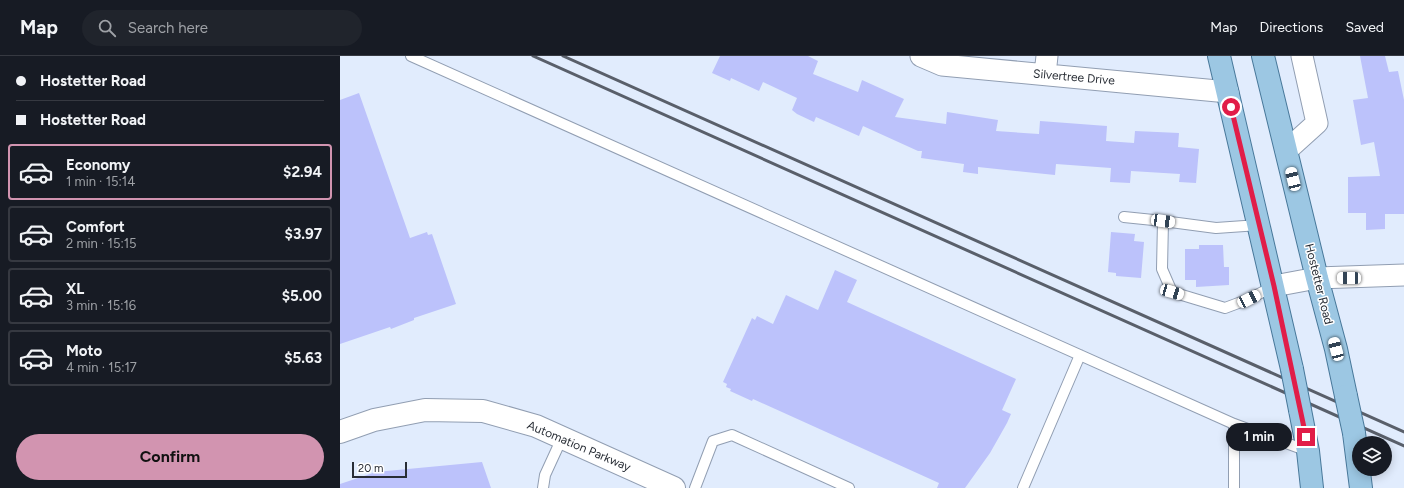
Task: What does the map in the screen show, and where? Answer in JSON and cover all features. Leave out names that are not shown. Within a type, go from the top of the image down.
[{"type":"main road","points":[[1220,56],[1292,369],[1308,451],[1312,488]]},
{"type":"main road","name":"Hostetter Road","points":[[1263,56],[1317,278],[1336,349],[1354,433],[1361,488]]},
{"type":"street","name":"Silvertree Drive","points":[[921,56],[942,65],[1046,65],[1228,92]]},
{"type":"street","points":[[1286,151],[1317,123],[1302,56]]},
{"type":"street","points":[[1274,286],[1317,278],[1404,275]]},
{"type":"street","name":"Automation Parkway","points":[[340,432],[374,420],[425,410],[484,411],[536,426],[674,488]]},
{"type":"lane","points":[[411,56],[1234,424],[1308,451]]},
{"type":"lane","points":[[1124,217],[1216,228],[1259,225]]},
{"type":"lane","points":[[1163,221],[1162,269],[1172,292],[1225,308],[1249,299],[1274,286]]},
{"type":"lane","points":[[1023,488],[1080,355]]},
{"type":"lane","points":[[1234,424],[1234,488]]},
{"type":"lane","points":[[695,488],[713,441],[732,435],[849,488]]},
{"type":"lane","points":[[543,488],[545,475],[562,438]]},
{"type":"building","points":[[720,56],[808,56],[818,61],[813,74],[858,92],[862,80],[904,99],[895,117],[946,124],[947,112],[998,120],[996,131],[1039,134],[1040,121],[1107,126],[1106,141],[1134,143],[1135,131],[1179,133],[1178,147],[1199,149],[1196,183],[1179,182],[1180,174],[1131,171],[1130,183],[1110,182],[1111,168],[1056,164],[1055,175],[978,167],[978,174],[963,172],[964,164],[921,158],[922,151],[918,151],[863,126],[859,136],[816,117],[814,122],[797,114],[792,110],[797,98],[763,82],[759,91],[731,78],[730,81],[712,73]]},
{"type":"building","points":[[1360,56],[1385,56],[1389,72],[1398,71],[1404,100],[1404,214],[1385,214],[1385,229],[1366,230],[1366,213],[1348,213],[1348,177],[1380,176],[1374,142],[1361,145],[1353,100],[1368,98]]},
{"type":"building","points":[[359,93],[410,238],[427,232],[428,235],[432,234],[456,304],[414,318],[414,320],[391,329],[390,327],[340,344],[340,100]]},
{"type":"building","points":[[1111,232],[1135,234],[1134,241],[1144,242],[1141,278],[1116,276],[1116,273],[1108,272]]},
{"type":"building","points":[[1199,245],[1223,245],[1224,267],[1229,267],[1229,285],[1196,287],[1196,280],[1185,280],[1185,249],[1199,249]]},
{"type":"building","points":[[835,270],[857,280],[847,302],[1016,379],[1002,410],[1011,414],[1007,423],[990,453],[965,488],[937,488],[939,483],[753,399],[752,401],[730,391],[731,389],[726,387],[727,384],[723,382],[752,318],[755,320],[757,316],[773,324],[786,295],[818,310]]},
{"type":"building","points":[[482,462],[491,488],[340,488],[340,484],[376,472]]},
{"type":"railway","points":[[533,56],[1404,446]]},
{"type":"railway","points":[[563,56],[1404,432]]},
{"type":"route","points":[[1231,107],[1274,286],[1306,437]]}]
